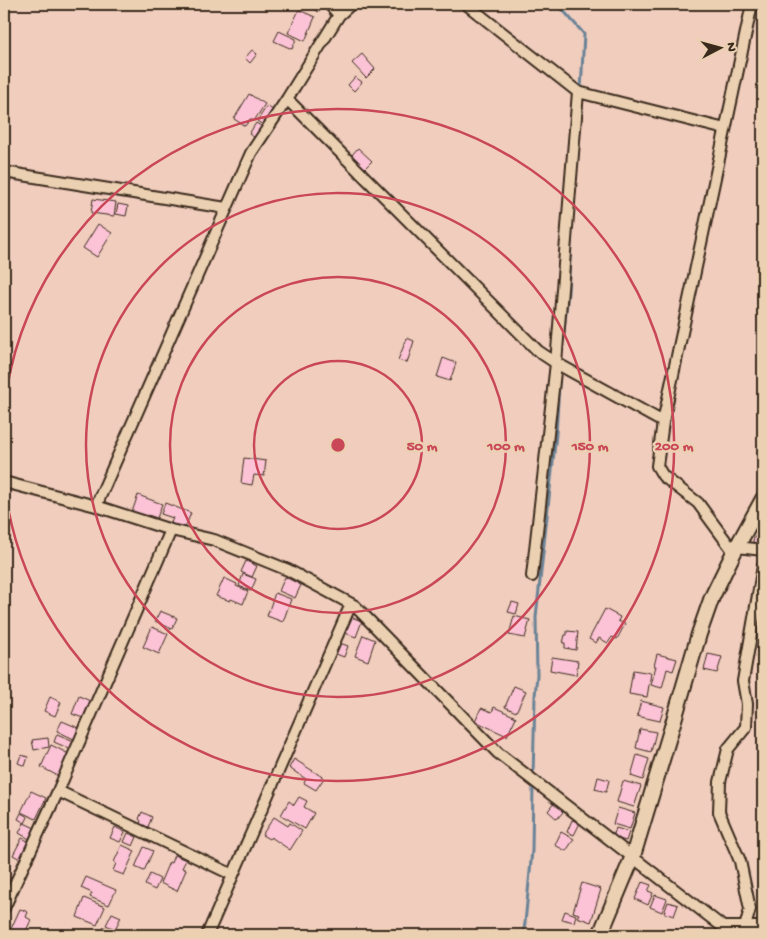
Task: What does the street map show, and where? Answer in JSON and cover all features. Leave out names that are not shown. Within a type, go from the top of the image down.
[{"type":"street","points":[[329,4],[339,14]]},
{"type":"street","points":[[96,506],[251,153],[287,99],[339,14],[351,4]]},
{"type":"street","points":[[466,4],[578,92],[725,129]]},
{"type":"street","points":[[736,550],[698,503],[663,476],[657,466],[662,422],[752,4]]},
{"type":"street","points":[[532,576],[556,364],[578,92]]},
{"type":"street","points":[[287,99],[538,351],[556,364],[662,422]]},
{"type":"street","points":[[4,172],[226,208]]},
{"type":"street","points":[[4,482],[96,506],[171,530],[214,540],[288,570],[355,606],[498,753],[732,935]]},
{"type":"street","points":[[600,935],[632,856],[698,634],[712,597],[763,499]]},
{"type":"street","points":[[4,908],[58,791],[171,530]]},
{"type":"street","points":[[736,550],[763,550]]},
{"type":"street","points":[[745,927],[750,909],[740,861],[718,812],[719,789],[728,749],[746,727],[747,704],[743,681],[763,566]]},
{"type":"street","points":[[207,935],[351,604]]},
{"type":"street","points":[[58,791],[233,875]]},
{"type":"street","points":[[723,927],[763,927]]},
{"type":"building","points":[[310,4],[326,4],[317,12]]},
{"type":"building","points":[[299,10],[315,17],[305,41],[288,33]]},
{"type":"building","points":[[279,31],[296,39],[292,49],[274,41]]},
{"type":"building","points":[[252,50],[257,54],[250,63],[245,58]]},
{"type":"building","points":[[362,54],[375,69],[366,78],[352,63]]},
{"type":"building","points":[[355,77],[362,82],[354,91],[348,85]]},
{"type":"building","points":[[249,94],[265,104],[254,121],[250,119],[245,126],[234,119]]},
{"type":"building","points":[[267,106],[280,115],[271,130],[257,121]]},
{"type":"building","points":[[256,123],[271,132],[264,143],[249,134]]},
{"type":"building","points":[[358,148],[372,161],[364,169],[351,156]]},
{"type":"building","points":[[93,199],[116,202],[114,216],[91,213]]},
{"type":"building","points":[[118,204],[128,206],[126,216],[116,214]]},
{"type":"building","points":[[98,224],[112,233],[97,257],[83,248]]},
{"type":"building","points":[[407,338],[414,341],[407,363],[398,360]]},
{"type":"building","points":[[443,358],[456,363],[450,381],[437,377]]},
{"type":"building","points":[[244,458],[266,461],[264,476],[254,475],[252,485],[241,483]]},
{"type":"building","points":[[138,495],[162,504],[157,518],[148,515],[146,520],[131,515]]},
{"type":"building","points":[[165,503],[191,513],[184,530],[170,525],[173,518],[161,514]]},
{"type":"building","points":[[754,537],[763,539],[762,549],[752,547]]},
{"type":"building","points":[[246,561],[257,566],[252,577],[241,572]]},
{"type":"building","points":[[243,574],[256,579],[251,591],[239,586]]},
{"type":"building","points":[[285,577],[301,585],[295,598],[279,591]]},
{"type":"building","points":[[224,578],[248,591],[243,604],[216,596]]},
{"type":"building","points":[[275,593],[291,599],[283,622],[267,616]]},
{"type":"building","points":[[512,602],[519,604],[516,614],[508,612]]},
{"type":"building","points":[[605,609],[620,617],[618,621],[625,624],[617,639],[612,637],[608,643],[599,638],[596,643],[589,639]]},
{"type":"building","points":[[160,611],[177,618],[172,629],[155,621]]},
{"type":"building","points":[[514,616],[530,620],[525,638],[509,635]]},
{"type":"building","points":[[351,617],[362,621],[356,637],[345,633]]},
{"type":"building","points":[[152,627],[168,634],[159,654],[143,647]]},
{"type":"building","points":[[567,631],[578,632],[576,650],[565,648],[565,643],[563,643]]},
{"type":"building","points":[[363,635],[375,640],[368,661],[355,656]]},
{"type":"building","points":[[340,643],[348,646],[344,657],[336,654]]},
{"type":"building","points":[[657,654],[677,659],[673,671],[667,669],[662,688],[651,685]]},
{"type":"building","points":[[708,654],[722,657],[717,673],[704,670]]},
{"type":"building","points":[[552,657],[578,661],[576,675],[550,670]]},
{"type":"building","points":[[633,670],[651,673],[647,697],[629,694]]},
{"type":"building","points":[[514,686],[526,691],[516,712],[505,707]]},
{"type":"building","points":[[79,696],[90,701],[83,718],[72,714]]},
{"type":"building","points":[[50,697],[61,702],[55,716],[44,711]]},
{"type":"building","points":[[641,701],[664,707],[660,721],[637,716]]},
{"type":"building","points":[[494,707],[516,717],[507,736],[475,721],[481,708],[492,712]]},
{"type":"building","points":[[62,721],[81,729],[76,740],[57,731]]},
{"type":"building","points":[[640,729],[656,732],[651,752],[636,748]]},
{"type":"building","points":[[57,734],[74,741],[70,749],[54,742]]},
{"type":"building","points":[[48,738],[49,747],[34,750],[32,740]]},
{"type":"building","points":[[51,745],[69,754],[58,776],[41,767]]},
{"type":"building","points":[[21,755],[28,757],[25,766],[18,763]]},
{"type":"building","points":[[637,755],[649,759],[643,780],[631,776]]},
{"type":"building","points":[[294,759],[324,778],[316,790],[304,783],[306,779],[289,768]]},
{"type":"building","points":[[598,777],[609,780],[606,792],[595,789]]},
{"type":"building","points":[[623,781],[641,786],[634,807],[617,802]]},
{"type":"building","points":[[31,791],[46,798],[36,819],[21,812]]},
{"type":"building","points":[[299,797],[307,801],[304,807],[314,813],[305,829],[281,815],[289,801],[294,805]]},
{"type":"building","points":[[554,803],[563,812],[557,819],[548,811]]},
{"type":"building","points":[[618,808],[635,813],[630,829],[613,824]]},
{"type":"building","points":[[142,812],[152,817],[145,834],[137,830]]},
{"type":"building","points":[[21,813],[28,817],[25,823],[18,819]]},
{"type":"building","points":[[274,817],[288,826],[290,823],[302,831],[290,850],[271,837],[269,839],[262,835]]},
{"type":"building","points":[[572,820],[580,823],[574,835],[567,832]]},
{"type":"building","points":[[24,823],[37,829],[31,840],[19,833]]},
{"type":"building","points":[[115,827],[125,832],[120,842],[110,838]]},
{"type":"building","points":[[616,828],[629,832],[626,841],[613,837]]},
{"type":"building","points":[[561,832],[574,839],[566,851],[555,845]]},
{"type":"building","points":[[128,833],[137,837],[133,846],[124,842]]},
{"type":"building","points":[[22,838],[30,842],[22,860],[13,855]]},
{"type":"building","points":[[122,845],[135,851],[124,875],[113,871],[116,863],[114,862]]},
{"type":"building","points":[[144,847],[153,851],[144,871],[135,867]]},
{"type":"building","points":[[174,855],[186,860],[182,868],[186,870],[177,891],[160,883]]},
{"type":"building","points":[[150,874],[160,879],[155,890],[145,885]]},
{"type":"building","points":[[86,877],[116,890],[109,905],[90,897],[92,893],[81,888]]},
{"type":"building","points":[[642,882],[651,885],[648,891],[653,893],[648,905],[635,899]]},
{"type":"building","points":[[582,883],[601,889],[591,922],[577,917],[579,914],[573,912]]},
{"type":"building","points":[[655,895],[667,899],[662,912],[650,907]]},
{"type":"building","points":[[84,898],[105,907],[97,925],[77,917]]},
{"type":"building","points":[[668,902],[678,905],[674,916],[664,913]]},
{"type":"building","points":[[20,909],[28,912],[26,917],[31,920],[24,935],[10,931]]},
{"type":"building","points":[[565,911],[576,915],[574,922],[562,919]]},
{"type":"building","points":[[112,913],[121,917],[115,929],[106,925]]},
{"type":"building","points":[[104,927],[112,930],[110,935],[101,935]]},
{"type":"waterway","points":[[561,4],[562,9],[584,34],[581,90]]},
{"type":"waterway","points":[[563,342],[572,226]]},
{"type":"waterway","points":[[533,778],[537,675],[536,617],[556,434],[560,368]]},
{"type":"waterway","points":[[523,935],[532,851],[533,784]]}]
